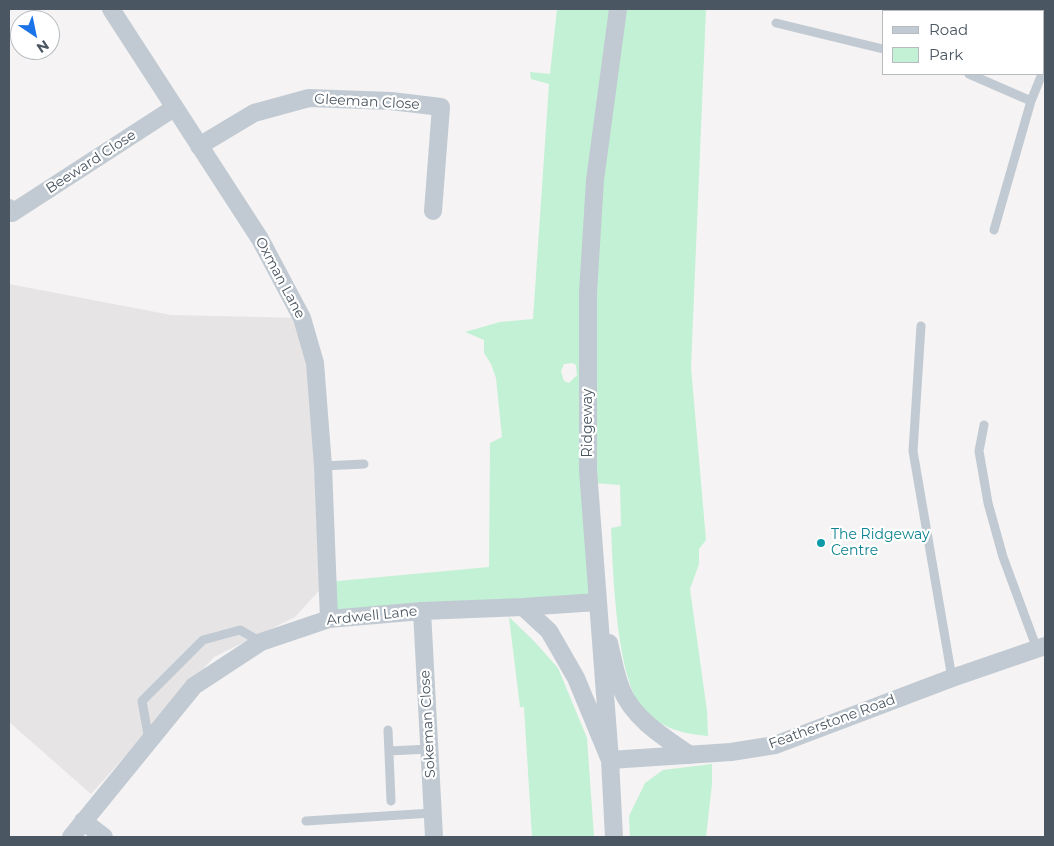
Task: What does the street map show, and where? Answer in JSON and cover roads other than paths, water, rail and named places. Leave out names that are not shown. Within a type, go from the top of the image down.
[{"type":"street","name":"Oxman Lane","points":[[111,9],[260,239],[302,318],[315,364],[323,466],[328,619]]},
{"type":"street","name":"Ridgeway","points":[[614,837],[588,470],[588,283],[595,180],[618,9]]},
{"type":"street","name":"Gleeman Close","points":[[199,146],[254,112],[309,98],[391,101],[441,107],[433,211]]},
{"type":"street","name":"Beeward Close","points":[[9,208],[12,213],[174,108]]},
{"type":"street","name":"Ardwell Lane","points":[[71,837],[194,686],[261,642],[328,619],[422,611],[598,602]]},
{"type":"street","points":[[598,602],[621,690],[651,729],[690,755]]},
{"type":"street","points":[[522,607],[554,639],[576,678],[610,760]]},
{"type":"street","name":"Sokeman Close","points":[[422,611],[434,837]]},
{"type":"street","name":"Featherstone Road","points":[[610,760],[732,752],[775,745],[952,678],[1041,647]]},
{"type":"street","points":[[83,821],[104,837]]},
{"type":"lane","points":[[776,23],[882,49]]},
{"type":"lane","points":[[971,75],[1031,101]]},
{"type":"lane","points":[[994,230],[1031,101],[1041,75]]},
{"type":"lane","points":[[921,326],[913,451],[952,678]]},
{"type":"lane","points":[[984,425],[980,450],[988,503],[1003,558],[1041,647]]},
{"type":"lane","points":[[323,466],[364,464]]},
{"type":"lane","points":[[149,740],[142,701],[203,640],[240,630],[261,642]]},
{"type":"lane","points":[[388,730],[391,801]]},
{"type":"lane","points":[[389,750],[429,749]]},
{"type":"lane","points":[[306,821],[432,813]]},
{"type":"place","name":"The Ridgeway Centre","points":[[821,543]]}]
